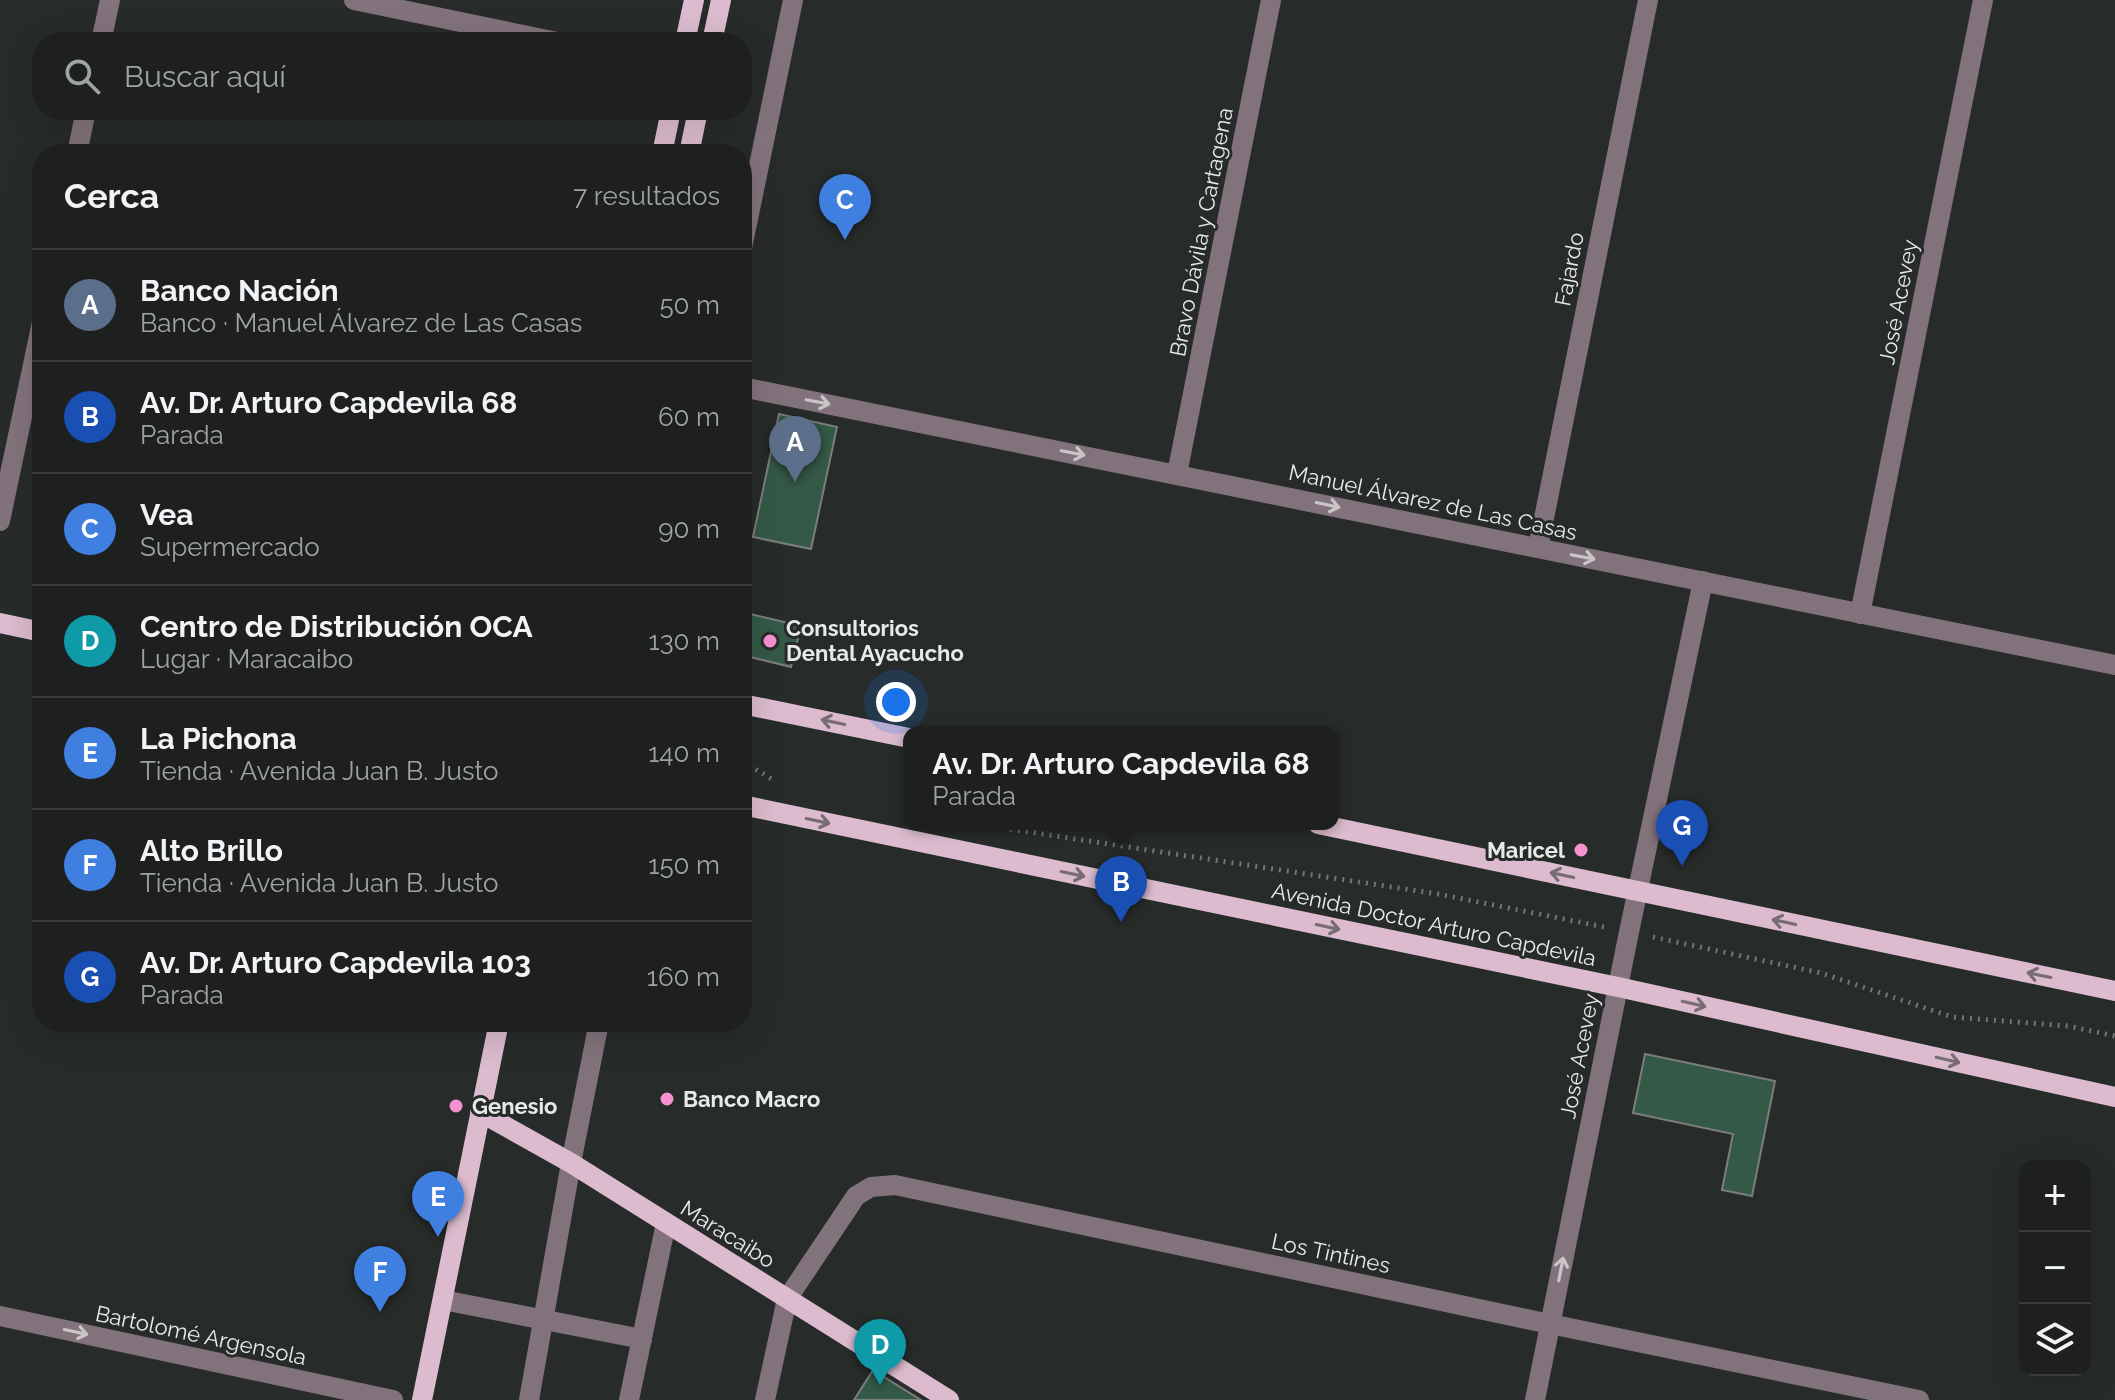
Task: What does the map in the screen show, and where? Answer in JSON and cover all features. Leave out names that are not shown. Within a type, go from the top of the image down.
[{"type":"main road","points":[[687,32],[694,0]]},
{"type":"main road","points":[[714,32],[721,0]]},
{"type":"main road","points":[[664,144],[669,120]]},
{"type":"main road","points":[[691,144],[696,120]]},
{"type":"main road","points":[[0,623],[32,630]]},
{"type":"main road","points":[[752,706],[903,737]]},
{"type":"main road","name":"Avenida Doctor Arturo Capdevila","points":[[752,807],[1618,987],[2115,1097]]},
{"type":"main road","points":[[1339,828],[2115,991]]},
{"type":"main road","points":[[422,1400],[497,1032]]},
{"type":"main road","name":"Maracaibo","points":[[480,1112],[571,1163],[949,1400]]},
{"type":"street","points":[[103,32],[110,0]]},
{"type":"street","points":[[354,0],[509,32]]},
{"type":"street","points":[[752,199],[793,0]]},
{"type":"street","name":"Bravo Dávila y Cartagena","points":[[1177,474],[1271,0]]},
{"type":"street","name":"Fajardo","points":[[1538,548],[1648,0]]},
{"type":"street","name":"José Acevey","points":[[1860,614],[1983,0]]},
{"type":"street","points":[[79,144],[84,120]]},
{"type":"street","points":[[0,521],[32,369]]},
{"type":"street","name":"Manuel Álvarez de Las Casas","points":[[752,389],[2115,665]]},
{"type":"street","name":"José Acevey","points":[[1535,1400],[1703,581]]},
{"type":"street","points":[[529,1400],[597,1032]]},
{"type":"street","name":"Los Tintines","points":[[787,1299],[856,1196],[871,1187],[895,1185],[1919,1400]]},
{"type":"street","points":[[629,1400],[666,1223]]},
{"type":"street","points":[[765,1400],[787,1299]]},
{"type":"street","points":[[443,1300],[642,1339]]},
{"type":"street","name":"Bartolomé Argensola","points":[[0,1316],[393,1400]]},
{"type":"path","points":[[1014,830],[1438,894],[1821,973],[1952,1017],[2068,1026],[2115,1036]]},
{"type":"building","points":[[779,414],[837,427],[811,549],[753,537]]},
{"type":"building","name":"Consultorios Dental Ayacucho","points":[[752,614],[801,626],[791,667],[752,657]]},
{"type":"building","points":[[1645,1054],[1775,1081],[1752,1196],[1722,1190],[1733,1134],[1633,1113]]},
{"type":"building","points":[[873,1370],[921,1400],[854,1400]]},
{"type":"place","name":"Vea","points":[[845,240]]},
{"type":"place","name":"Banco Nación","points":[[795,482]]},
{"type":"place","name":"Consultorios Dental Ayacucho","points":[[770,641]]},
{"type":"place","name":"Maricel","points":[[1581,850]]},
{"type":"place","name":"Av. Dr. Arturo Capdevila 103","points":[[1682,866]]},
{"type":"place","name":"Av. Dr. Arturo Capdevila 68","points":[[1121,922]]},
{"type":"place","name":"Banco Macro","points":[[667,1099]]},
{"type":"place","name":"Genesio","points":[[456,1106]]},
{"type":"place","name":"La Pichona","points":[[438,1237]]},
{"type":"place","name":"Alto Brillo","points":[[380,1312]]},
{"type":"place","name":"Centro de Distribución OCA","points":[[880,1385]]}]
